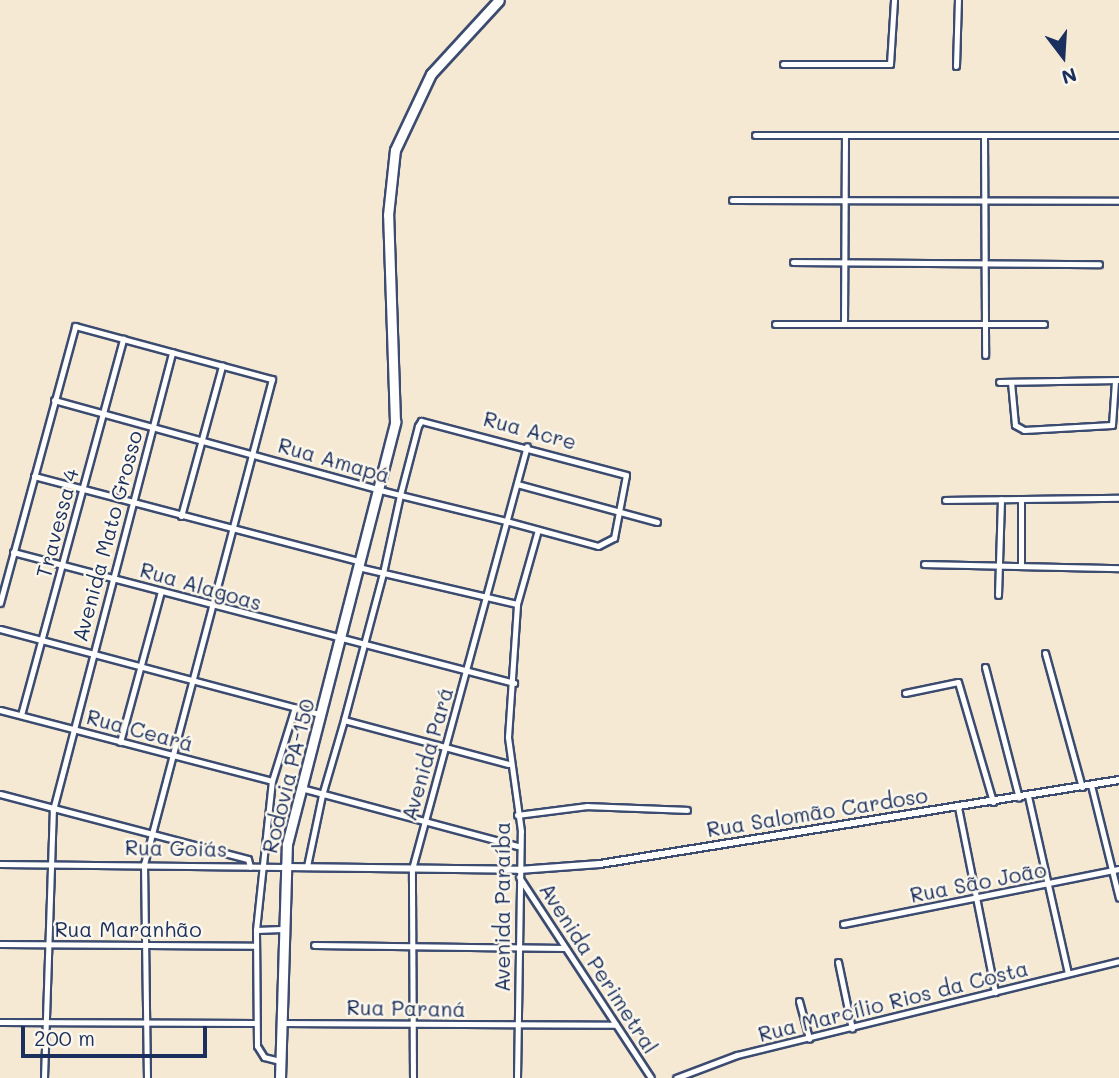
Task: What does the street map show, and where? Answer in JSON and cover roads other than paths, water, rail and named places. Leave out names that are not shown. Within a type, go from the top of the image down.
[{"type":"highway","name":"Rodovia PA-150","points":[[280,1078],[284,867],[300,788],[380,490],[398,400],[390,176],[402,125],[431,74],[499,0]]},
{"type":"street","points":[[783,64],[890,64],[894,0]]},
{"type":"street","points":[[956,66],[958,0]]},
{"type":"street","points":[[755,135],[1119,135]]},
{"type":"street","points":[[844,324],[845,135]]},
{"type":"street","points":[[984,135],[985,355]]},
{"type":"street","points":[[732,200],[1119,201]]},
{"type":"street","points":[[793,262],[1098,264]]},
{"type":"street","points":[[775,324],[1044,324]]},
{"type":"street","points":[[0,603],[73,328],[172,352],[274,382],[170,755],[144,864],[144,1024],[147,1078]]},
{"type":"street","name":"Travessa 4","points":[[21,715],[123,339]]},
{"type":"street","name":"Avenida Mato Grosso","points":[[47,865],[54,807],[72,728],[172,352]]},
{"type":"street","points":[[181,516],[222,366]]},
{"type":"street","points":[[999,382],[1117,381],[1112,425],[1024,430],[1015,425],[1011,382]]},
{"type":"street","name":"Rua Amapá","points":[[54,400],[380,490],[607,545],[621,512]]},
{"type":"street","name":"Rua Acre","points":[[400,495],[421,421],[618,469],[626,478],[621,512]]},
{"type":"street","name":"Avenida Pará","points":[[413,1078],[412,869],[527,446]]},
{"type":"street","points":[[34,476],[359,564],[383,573],[517,604]]},
{"type":"street","points":[[517,484],[657,522]]},
{"type":"street","points":[[307,866],[322,795],[383,573],[400,495]]},
{"type":"street","points":[[945,499],[1119,498]]},
{"type":"street","points":[[998,596],[1002,566],[1001,499]]},
{"type":"street","points":[[1021,499],[1021,566]]},
{"type":"street","name":"Avenida Paraíba","points":[[517,1078],[519,873],[517,815],[508,764],[517,604],[538,530]]},
{"type":"street","name":"Rua Alagoas","points":[[13,552],[362,648]]},
{"type":"street","points":[[924,564],[1119,568]]},
{"type":"street","points":[[120,742],[161,591]]},
{"type":"street","points":[[0,629],[320,714]]},
{"type":"street","points":[[362,648],[514,684]]},
{"type":"street","points":[[1045,653],[1082,787]]},
{"type":"street","points":[[985,667],[1019,798]]},
{"type":"street","points":[[905,693],[958,682],[993,802]]},
{"type":"street","points":[[280,1061],[261,1054],[256,1023],[256,930],[259,867],[272,781],[295,708]]},
{"type":"street","name":"Rua Ceará","points":[[0,710],[272,781]]},
{"type":"street","points":[[344,720],[508,764]]},
{"type":"street","name":"Rua Salomão Cardoso","points":[[519,873],[653,857],[1119,780]]},
{"type":"street","points":[[1091,785],[1110,871],[1119,898]]},
{"type":"street","points":[[300,788],[517,846]]},
{"type":"street","points":[[0,794],[151,830],[248,859],[250,867]]},
{"type":"street","points":[[1027,796],[1045,884],[1068,973]]},
{"type":"street","points":[[517,815],[587,806],[687,810]]},
{"type":"street","points":[[958,807],[995,992]]},
{"type":"street","name":"Rua Goiás","points":[[0,864],[307,866],[519,873]]},
{"type":"street","points":[[44,1078],[47,865]]},
{"type":"street","name":"Rua São João","points":[[843,924],[1119,869]]},
{"type":"street","name":"Avenida Perimetral","points":[[519,873],[651,1078]]},
{"type":"street","points":[[256,930],[282,929]]},
{"type":"street","name":"Rua Maranhão","points":[[0,944],[256,946]]},
{"type":"street","points":[[314,945],[565,948]]},
{"type":"street","name":"Rua Marcílio Rios da Costa","points":[[676,1078],[808,1039],[1119,961]]},
{"type":"street","points":[[838,962],[852,1029]]},
{"type":"street","points":[[799,1001],[808,1039]]},
{"type":"street","points":[[0,1022],[256,1023]]},
{"type":"street","name":"Rua Paraná","points":[[280,1023],[616,1024]]}]
